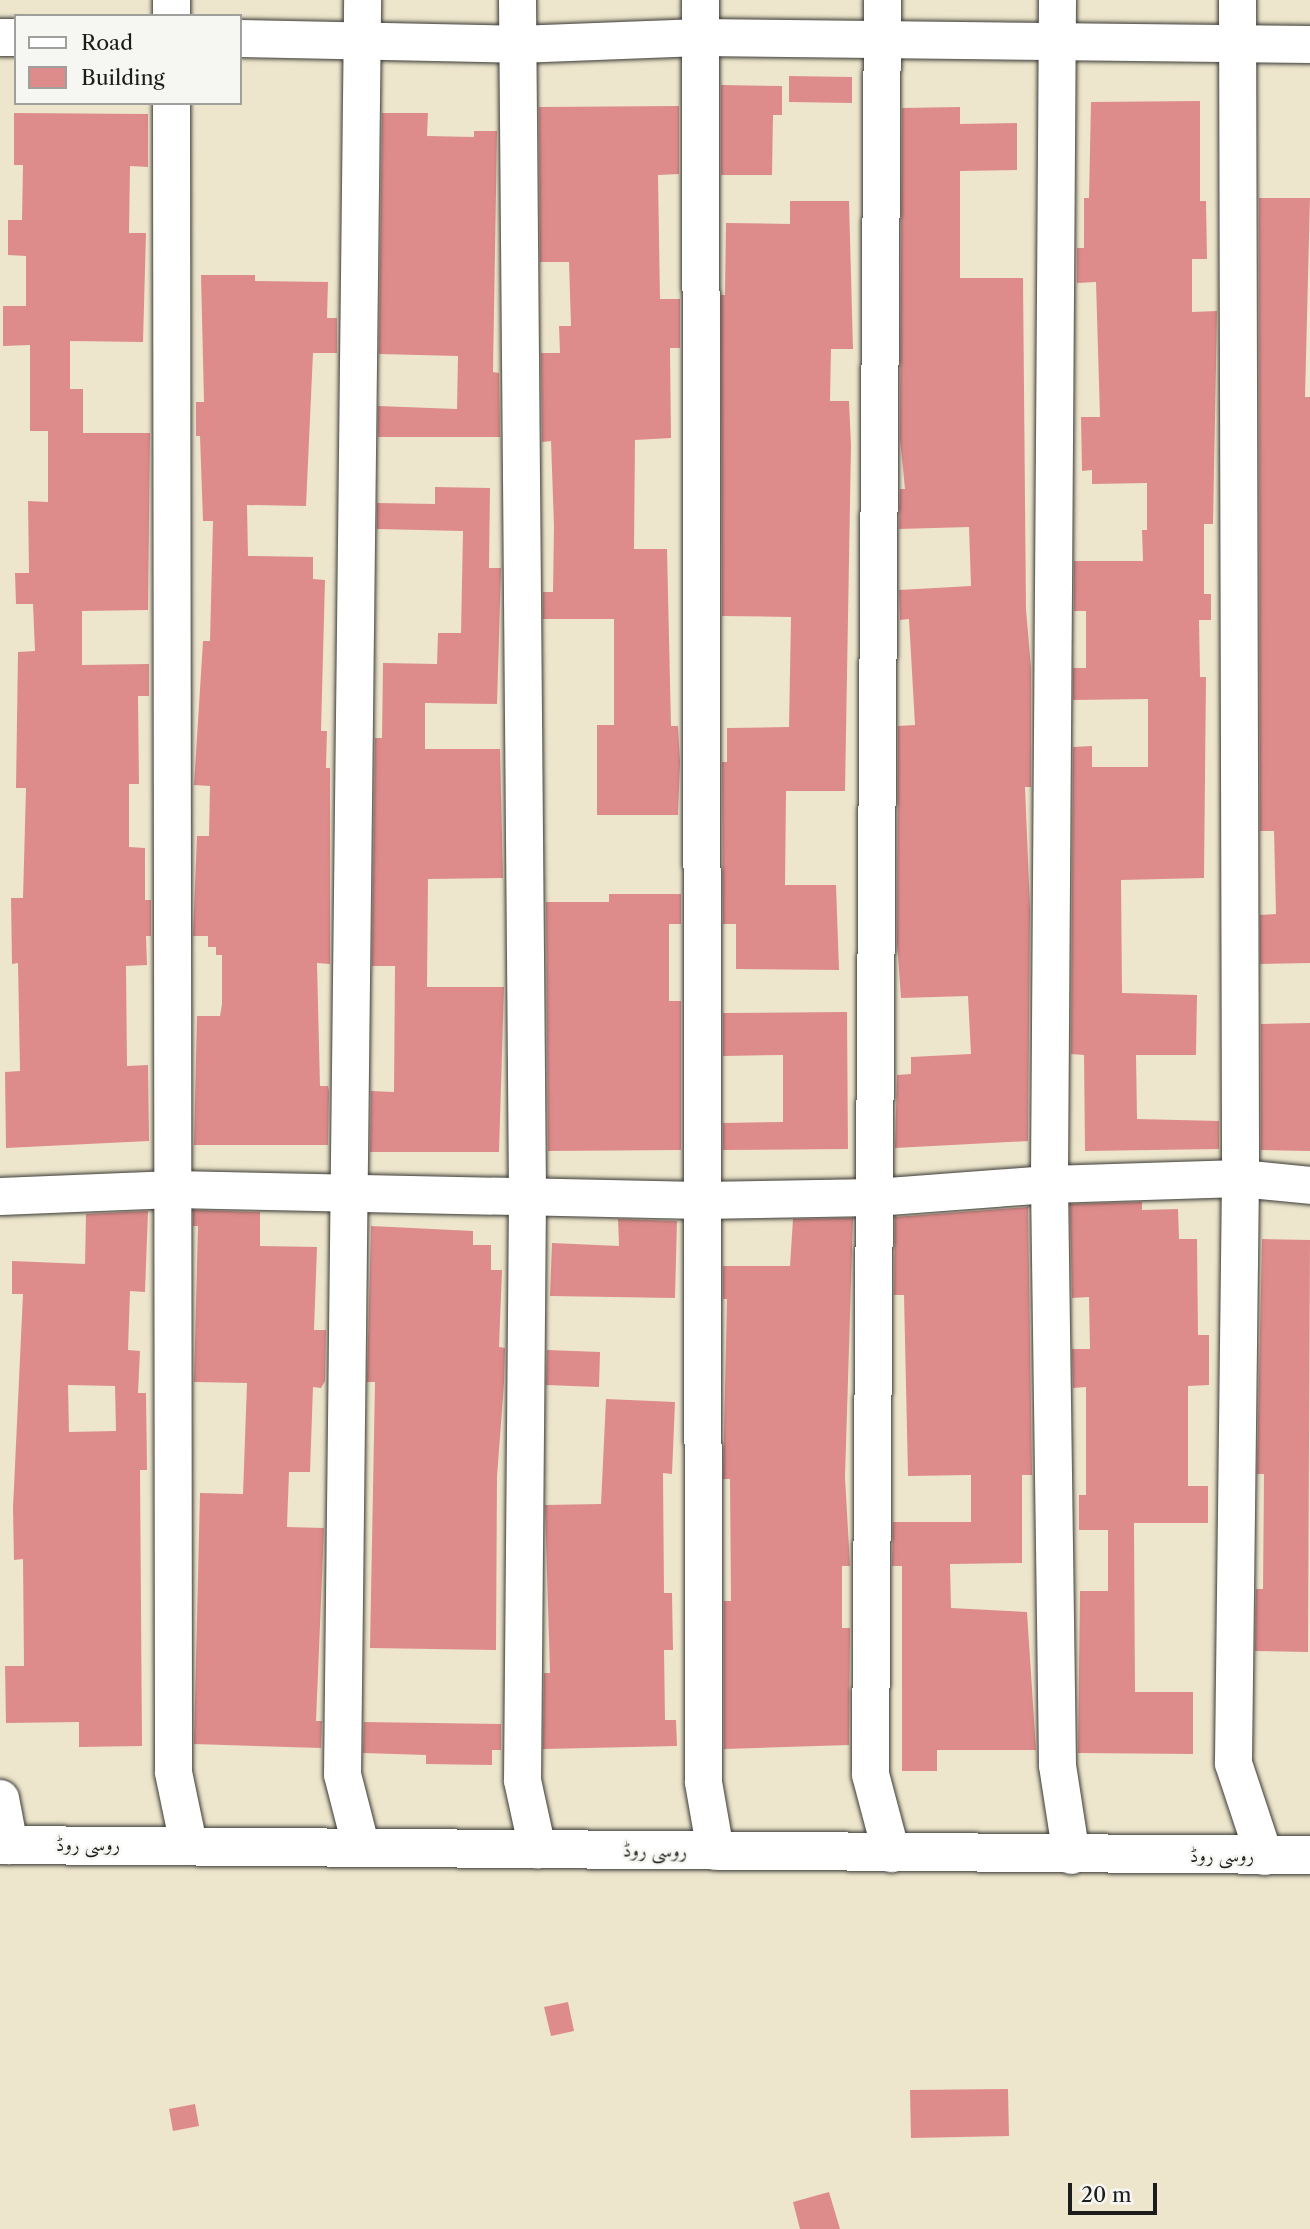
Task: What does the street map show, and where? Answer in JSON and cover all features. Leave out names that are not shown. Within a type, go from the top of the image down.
[{"type":"main road","name":"روسی روڈ","points":[[4,1845],[188,1844],[1071,1855],[1310,1855]]},
{"type":"street","points":[[361,1848],[341,1774],[362,0]]},
{"type":"street","points":[[517,0],[527,1196],[522,1780],[537,1849]]},
{"type":"street","points":[[700,0],[703,1782],[715,1851]]},
{"type":"street","points":[[883,0],[870,1774],[891,1853]]},
{"type":"street","points":[[1057,0],[1049,1184],[1057,1765],[1071,1855]]},
{"type":"street","points":[[1237,0],[1240,1178],[1233,1763],[1264,1856]]},
{"type":"street","points":[[242,38],[517,44],[700,37],[883,43],[1310,44]]},
{"type":"street","points":[[171,105],[173,1772],[188,1844]]},
{"type":"street","points":[[0,1196],[173,1189],[701,1200],[875,1197],[1049,1184],[1240,1178],[1310,1185]]},
{"type":"street","points":[[0,1798],[4,1845]]},
{"type":"building","points":[[789,76],[852,77],[852,103],[789,102]]},
{"type":"building","points":[[721,85],[782,86],[782,115],[773,115],[772,175],[721,175]]},
{"type":"building","points":[[1200,101],[1200,201],[1206,201],[1207,259],[1192,259],[1192,312],[1217,311],[1213,524],[1204,524],[1204,594],[1211,594],[1211,620],[1199,620],[1200,677],[1206,677],[1204,878],[1121,880],[1122,993],[1197,995],[1196,1055],[1136,1055],[1137,1119],[1219,1121],[1219,1149],[1085,1151],[1084,1055],[1071,1054],[1073,747],[1092,746],[1092,767],[1148,767],[1148,699],[1073,700],[1073,668],[1086,668],[1086,611],[1074,611],[1074,561],[1143,561],[1142,530],[1147,530],[1147,483],[1092,484],[1092,470],[1082,471],[1081,417],[1100,417],[1096,282],[1077,283],[1077,248],[1084,248],[1084,198],[1089,198],[1091,102]]},
{"type":"building","points":[[679,106],[679,174],[658,175],[660,299],[680,299],[680,348],[670,348],[671,438],[635,440],[634,549],[667,549],[671,726],[678,726],[680,762],[678,815],[597,815],[597,725],[614,725],[614,619],[543,619],[543,592],[553,592],[554,526],[551,441],[542,442],[541,353],[560,353],[559,326],[571,326],[569,262],[540,262],[539,107]]},
{"type":"building","points":[[960,107],[960,124],[1017,123],[1017,170],[960,171],[960,278],[1023,278],[1026,609],[1031,668],[1031,787],[1025,787],[1030,909],[1028,1141],[895,1148],[897,1075],[911,1074],[911,1057],[971,1054],[968,996],[901,998],[897,943],[898,726],[915,725],[909,619],[900,620],[899,590],[971,586],[969,527],[899,529],[900,489],[905,489],[900,439],[902,108]]},
{"type":"building","points":[[14,113],[148,114],[148,167],[130,166],[129,233],[146,233],[143,342],[70,341],[70,389],[83,389],[83,433],[150,433],[148,610],[82,611],[82,665],[149,664],[149,696],[138,696],[139,784],[129,784],[129,847],[145,848],[145,900],[151,900],[151,936],[146,936],[147,965],[126,966],[127,1066],[148,1065],[149,1141],[6,1148],[5,1072],[20,1071],[18,963],[12,964],[11,898],[23,898],[26,788],[16,788],[18,652],[35,651],[33,604],[16,604],[15,573],[29,573],[28,501],[48,502],[48,431],[30,431],[30,345],[3,346],[3,306],[26,306],[26,256],[8,255],[8,220],[22,220],[23,165],[14,165]]},
{"type":"building","points":[[382,113],[428,113],[427,136],[474,137],[474,131],[497,131],[493,372],[499,373],[500,437],[378,437],[378,406],[457,409],[458,356],[379,354]]},
{"type":"building","points":[[1259,198],[1310,198],[1305,397],[1310,397],[1310,963],[1260,964],[1260,915],[1276,914],[1274,831],[1260,831]]},
{"type":"building","points":[[790,201],[849,201],[853,349],[831,349],[830,401],[849,401],[851,445],[845,791],[786,791],[785,885],[836,885],[839,970],[736,969],[736,924],[723,924],[722,762],[727,762],[727,728],[789,727],[791,617],[722,616],[721,295],[725,295],[726,223],[790,224]]},
{"type":"building","points":[[201,275],[255,275],[255,281],[328,282],[327,318],[337,318],[337,353],[313,353],[306,506],[247,505],[248,556],[313,557],[313,579],[325,580],[321,731],[327,731],[326,768],[330,768],[330,964],[317,963],[320,1086],[328,1086],[329,1091],[328,1145],[194,1145],[197,1016],[220,1016],[222,1004],[222,955],[216,955],[216,947],[208,947],[208,936],[193,936],[197,836],[209,836],[210,786],[194,785],[203,641],[210,641],[213,521],[203,521],[200,436],[196,436],[196,402],[204,402]]},
{"type":"building","points":[[435,487],[490,488],[489,568],[501,568],[497,704],[425,703],[425,749],[500,749],[503,878],[428,879],[427,987],[504,987],[499,1152],[370,1152],[371,1091],[394,1092],[395,966],[372,966],[375,738],[382,738],[383,663],[437,664],[438,633],[461,633],[463,531],[377,529],[377,503],[435,504]]},
{"type":"building","points":[[609,894],[681,894],[681,924],[669,924],[669,1001],[681,1001],[681,1150],[548,1151],[546,902],[609,902]]},
{"type":"building","points":[[847,1012],[848,1149],[723,1150],[723,1123],[783,1122],[783,1055],[723,1056],[723,1013]]},
{"type":"building","points":[[1310,1023],[1310,1151],[1261,1150],[1261,1024]]},
{"type":"building","points":[[1142,1202],[1142,1210],[1178,1209],[1179,1239],[1197,1239],[1198,1335],[1209,1335],[1209,1385],[1188,1386],[1188,1486],[1208,1486],[1208,1523],[1134,1523],[1135,1692],[1193,1692],[1193,1754],[1078,1753],[1080,1591],[1108,1591],[1108,1530],[1079,1530],[1079,1495],[1086,1495],[1086,1387],[1073,1388],[1072,1349],[1090,1349],[1089,1297],[1072,1298],[1070,1204]]},
{"type":"building","points":[[1028,1207],[1032,1475],[1022,1475],[1022,1563],[950,1564],[951,1608],[1027,1612],[1036,1750],[937,1750],[937,1771],[902,1771],[902,1566],[892,1566],[893,1522],[971,1522],[971,1475],[908,1476],[904,1295],[894,1295],[895,1217]]},
{"type":"building","points":[[193,1210],[260,1212],[260,1246],[317,1247],[314,1330],[326,1330],[325,1381],[321,1388],[313,1387],[310,1472],[289,1472],[287,1527],[324,1528],[316,1721],[322,1721],[321,1748],[194,1744],[200,1493],[243,1494],[247,1383],[194,1382],[198,1226],[193,1226]]},
{"type":"building","points":[[148,1211],[145,1292],[130,1291],[128,1350],[140,1351],[138,1393],[146,1393],[147,1470],[140,1470],[142,1746],[79,1747],[79,1722],[6,1723],[5,1666],[24,1666],[23,1559],[14,1560],[13,1508],[23,1294],[12,1294],[12,1261],[85,1264],[86,1214]],"holes":[[[68,1385],[115,1386],[116,1431],[69,1432]]]},
{"type":"building","points":[[853,1218],[845,1477],[850,1566],[842,1566],[842,1628],[850,1628],[849,1745],[724,1749],[724,1601],[731,1601],[730,1479],[723,1479],[727,1299],[723,1299],[723,1266],[790,1266],[793,1219]]},
{"type":"building","points":[[618,1219],[677,1221],[675,1298],[550,1296],[552,1243],[619,1246]]},
{"type":"building","points":[[371,1226],[473,1231],[473,1245],[491,1245],[491,1270],[502,1270],[499,1347],[505,1348],[497,1477],[496,1650],[370,1648],[375,1382],[367,1382]]},
{"type":"building","points":[[1262,1239],[1310,1240],[1308,1652],[1255,1651],[1256,1589],[1263,1589],[1264,1474],[1257,1474]]},
{"type":"building","points":[[547,1350],[600,1352],[599,1387],[546,1385]]},
{"type":"building","points":[[606,1399],[675,1402],[672,1474],[663,1473],[664,1593],[672,1593],[673,1650],[664,1650],[665,1720],[676,1720],[677,1746],[543,1749],[544,1673],[550,1673],[545,1505],[601,1504]]},
{"type":"building","points":[[364,1722],[501,1724],[501,1750],[492,1750],[492,1765],[426,1764],[426,1755],[363,1753]]},
{"type":"building","points":[[568,2002],[574,2031],[551,2036],[544,2007]]},
{"type":"building","points":[[1008,2089],[1009,2136],[911,2138],[910,2090]]},
{"type":"building","points":[[195,2104],[199,2126],[173,2131],[169,2109]]},
{"type":"building","points":[[829,2192],[840,2229],[800,2229],[793,2202]]}]
